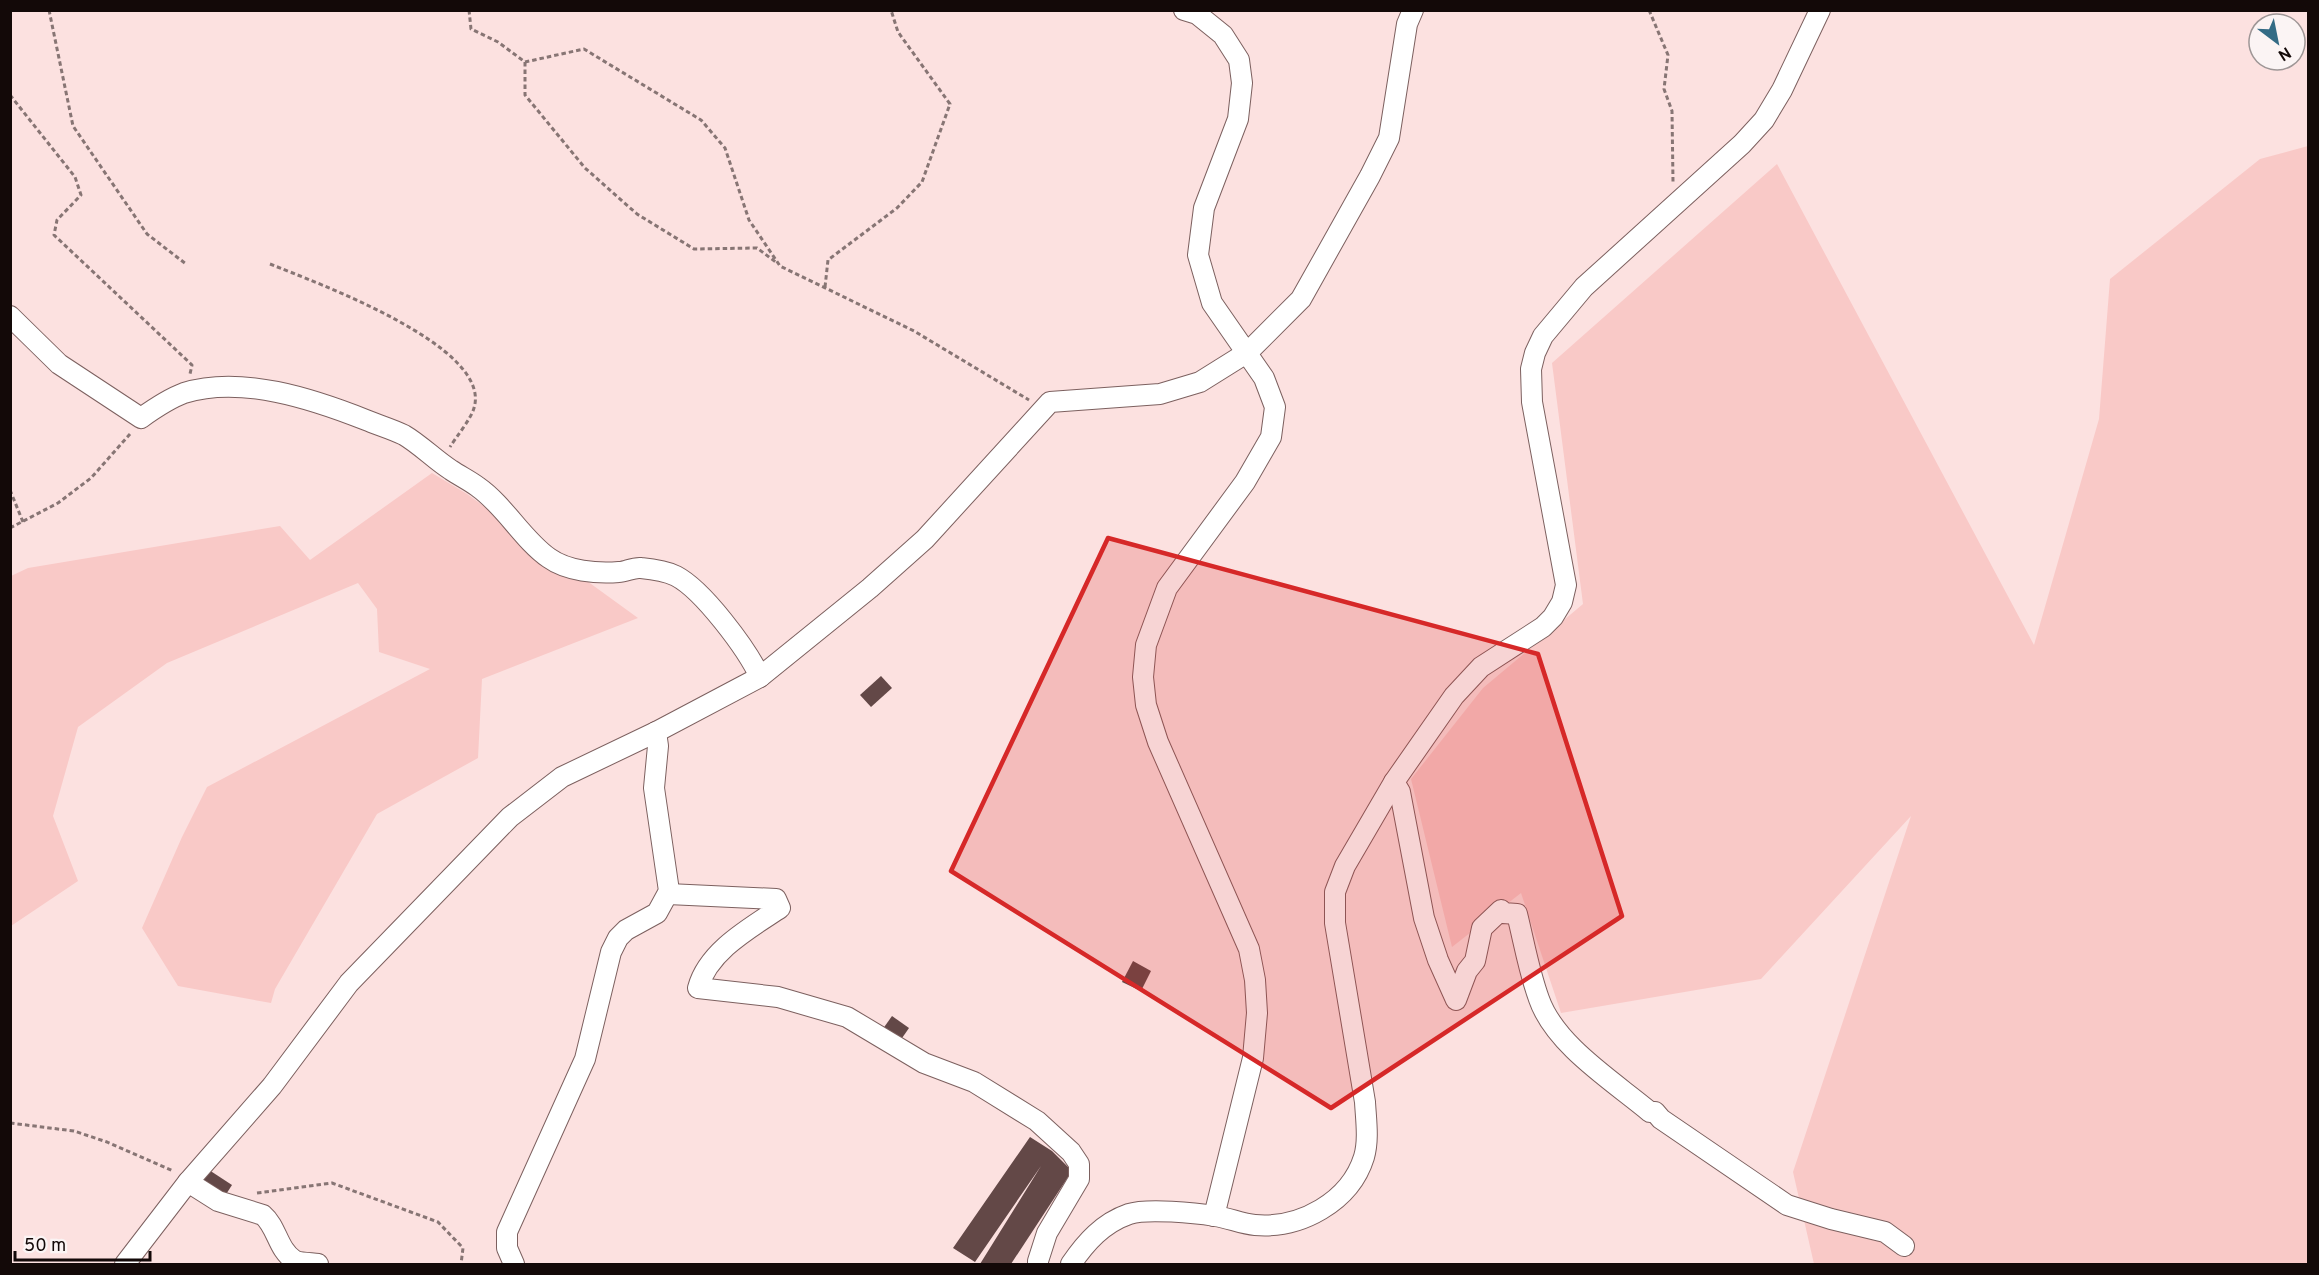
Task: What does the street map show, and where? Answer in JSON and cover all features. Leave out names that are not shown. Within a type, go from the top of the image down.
[{"type":"street","points":[[1184,10],[1197,14],[1223,35],[1239,60],[1242,83],[1238,119],[1204,208],[1198,255],[1212,303],[1264,378],[1275,407],[1271,437],[1245,482],[1167,588],[1146,645],[1143,677],[1146,705],[1158,742],[1248,949],[1255,980],[1257,1013],[1252,1058],[1214,1216]]},
{"type":"street","points":[[125,1264],[188,1182],[272,1086],[349,983],[510,817],[562,777],[656,732],[760,677],[870,588],[925,539],[1050,402],[1161,394],[1200,382],[1248,352],[1264,338],[1301,299],[1389,138],[1407,24],[1413,10]]},
{"type":"street","points":[[1071,1264],[1089,1238],[1130,1214],[1152,1212],[1214,1216],[1255,1226],[1288,1224],[1317,1213],[1335,1200],[1352,1181],[1364,1157],[1367,1132],[1365,1102],[1335,923],[1335,892],[1345,866],[1394,782],[1454,696],[1480,668],[1543,627],[1553,617],[1562,602],[1566,585],[1532,402],[1531,369],[1535,353],[1543,336],[1584,287],[1742,144],[1764,120],[1782,90],[1820,10]]},
{"type":"street","points":[[10,316],[59,364],[141,418],[162,403],[186,393],[228,387],[258,388],[330,406],[402,434],[441,461],[448,469],[478,487],[498,504],[549,558],[578,570],[620,572],[638,567],[661,571],[677,577],[696,591],[735,637],[754,664],[760,677]]},
{"type":"street","points":[[514,1264],[507,1248],[507,1232],[585,1059],[611,952],[618,938],[626,930],[657,913],[668,894],[668,877],[654,788],[658,746],[656,732]]},
{"type":"street","points":[[1394,782],[1400,792],[1424,918],[1438,960],[1456,1000],[1467,971],[1475,961],[1482,928],[1501,910],[1503,913],[1517,914],[1539,1000],[1552,1024],[1574,1050],[1650,1112],[1655,1112],[1661,1119],[1787,1205],[1831,1219],[1885,1232],[1904,1246]]},
{"type":"street","points":[[668,894],[776,899],[780,908],[732,941],[701,975],[698,988],[778,997],[847,1017],[924,1063],[974,1082],[1037,1121],[1071,1152],[1079,1164],[1079,1179],[1047,1233],[1038,1264]]},
{"type":"street","points":[[188,1182],[218,1201],[263,1215],[270,1220],[280,1244],[294,1260],[318,1264]]},
{"type":"path","points":[[48,10],[73,126],[147,234],[186,264]]},
{"type":"path","points":[[469,10],[471,29],[498,42],[525,62],[584,49],[701,120],[725,148],[749,220],[780,266]]},
{"type":"path","points":[[825,287],[828,260],[897,207],[922,182],[950,104],[898,32],[891,10]]},
{"type":"path","points":[[1649,10],[1668,55],[1664,89],[1672,111],[1674,205]]},
{"type":"path","points":[[525,62],[525,95],[585,168],[637,214],[694,249],[757,248],[780,266],[914,331],[1044,408]]},
{"type":"path","points":[[10,95],[75,177],[81,195],[57,220],[54,235],[192,365]]},
{"type":"path","points":[[270,264],[383,311],[453,356],[473,384],[475,408],[441,461]]},
{"type":"path","points":[[10,528],[58,503],[91,478],[141,418]]},
{"type":"path","points":[[10,490],[23,522]]},
{"type":"path","points":[[10,1123],[74,1131],[107,1142],[181,1175],[188,1182]]},
{"type":"path","points":[[248,1210],[257,1192],[332,1183],[438,1222],[462,1248],[461,1264]]},
{"type":"highlighted area","points":[[1108,538],[1538,654],[1622,916],[1331,1108],[951,871]]},
{"type":"shaded area","points":[[2308,146],[2308,1264],[1814,1264],[1793,1172],[1911,816],[1761,979],[1561,1013],[1521,893],[1452,947],[1411,779],[1483,688],[1583,604],[1552,363],[1777,164],[2034,645],[2099,419],[2110,279],[2260,159]]},
{"type":"shaded area","points":[[432,473],[467,494],[638,618],[482,679],[478,758],[377,814],[275,989],[271,1003],[178,986],[142,928],[207,787],[430,669],[379,652],[377,609],[358,583],[167,663],[78,727],[53,816],[78,881],[11,926],[11,576],[28,568],[280,526],[310,560]]},
{"type":"building","points":[[881,676],[892,688],[871,707],[860,695]]},
{"type":"building","points":[[1133,961],[1151,971],[1141,991],[1122,982]]},
{"type":"building","points":[[892,1016],[909,1028],[900,1041],[880,1033]]},
{"type":"building","points":[[1030,1137],[1052,1151],[1072,1171],[1011,1264],[980,1264],[1041,1166],[975,1262],[953,1248]]},
{"type":"building","points":[[209,1170],[232,1185],[223,1199],[200,1183]]}]
